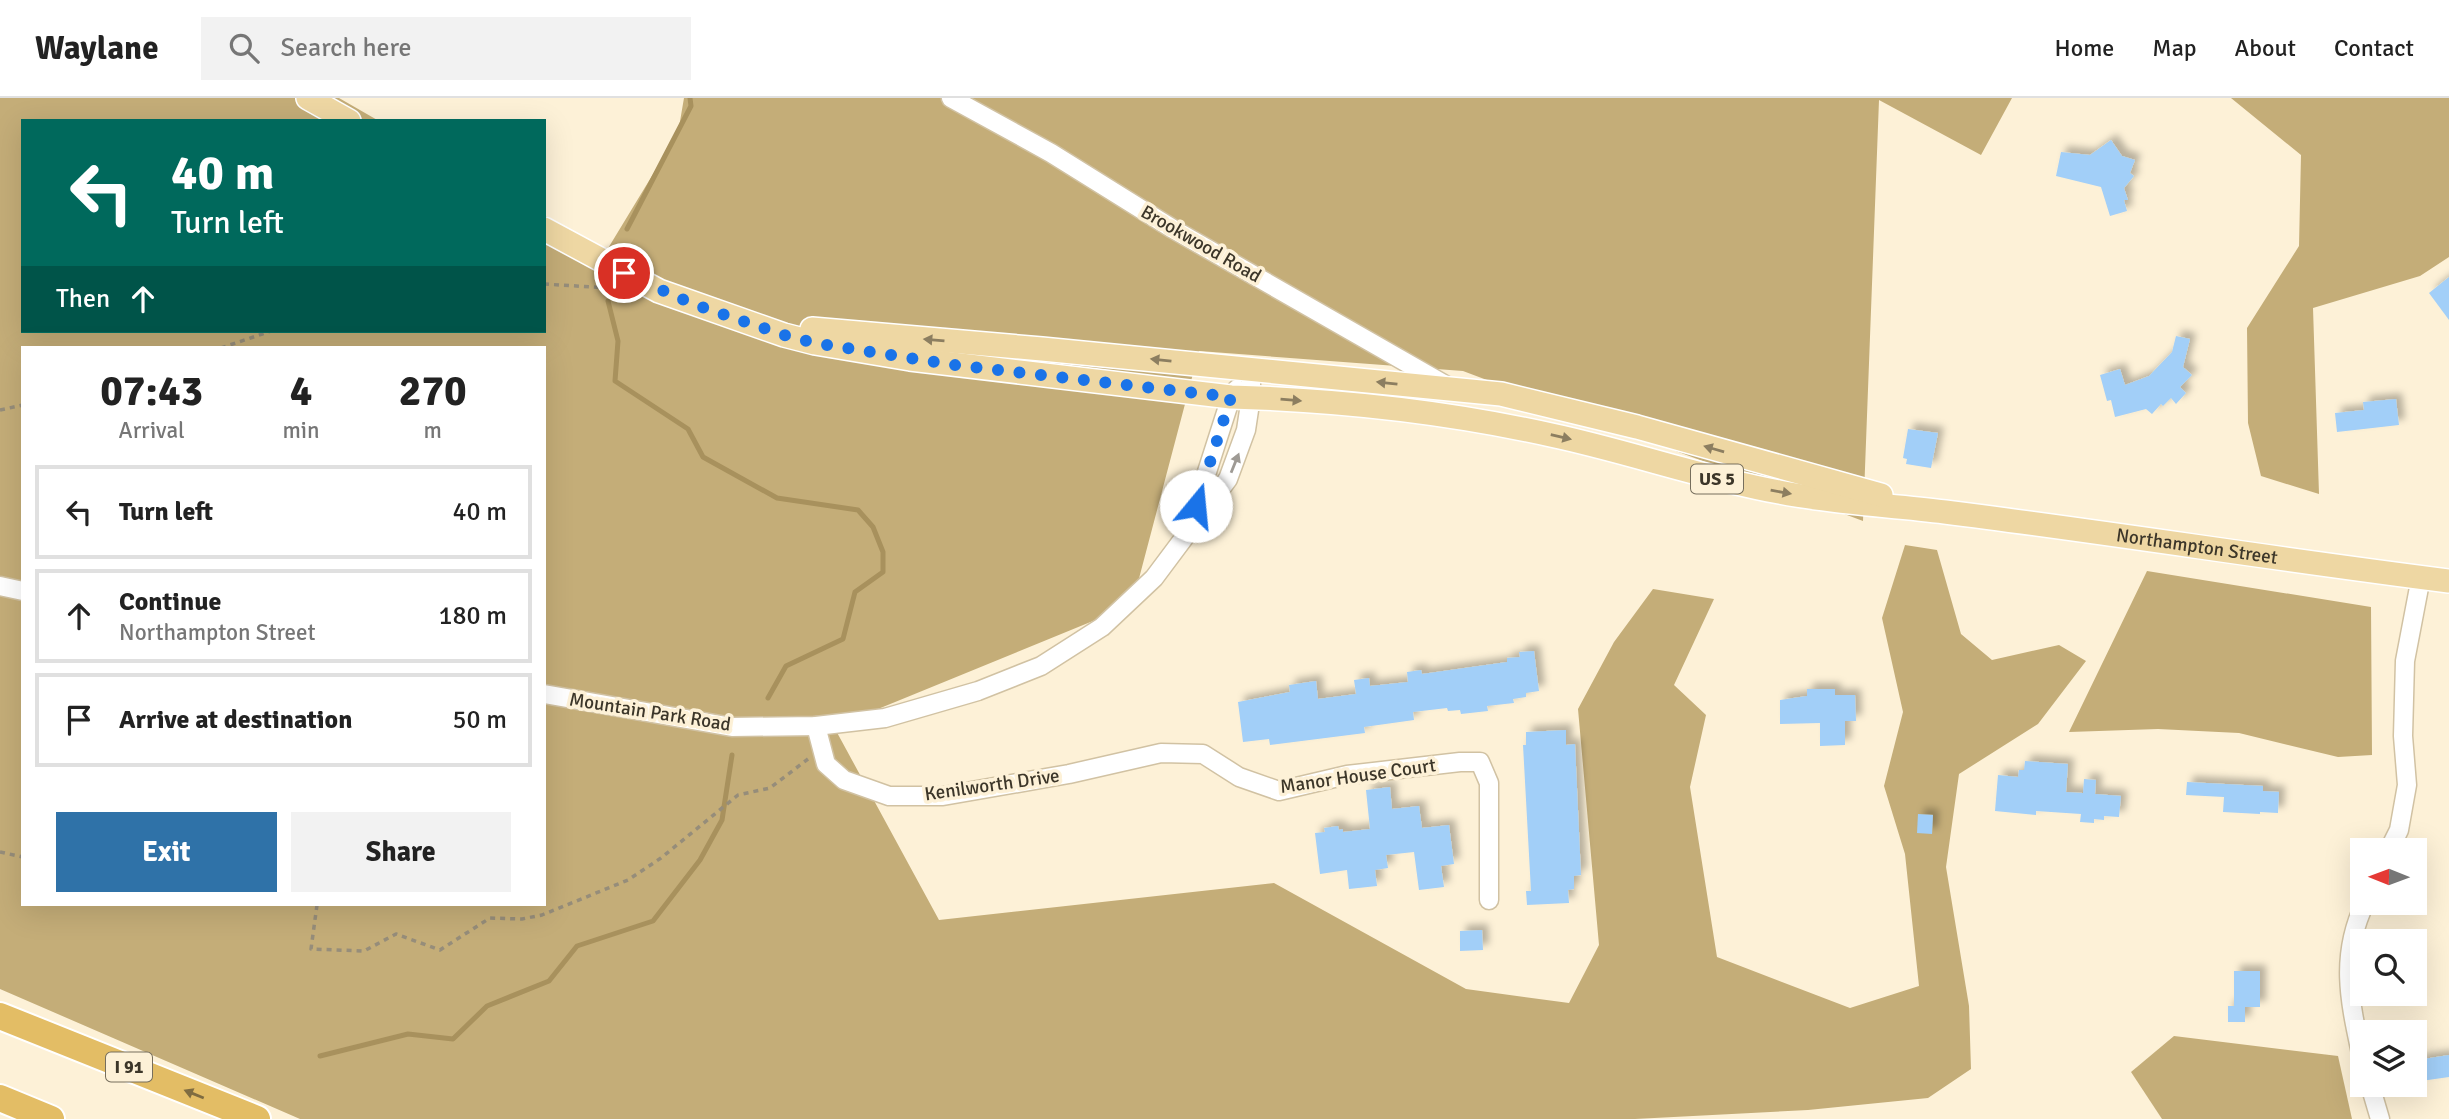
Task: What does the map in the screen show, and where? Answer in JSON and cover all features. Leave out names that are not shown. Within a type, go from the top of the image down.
[{"type":"highway","name":"I 91","points":[[0,1016],[257,1119]]},
{"type":"highway","points":[[0,1098],[51,1119]]},
{"type":"main road","points":[[308,98],[345,119]]},
{"type":"main road","name":"US 5","points":[[546,230],[659,291],[784,335],[846,349],[999,370],[1241,397],[1384,409],[1494,424],[1581,442],[1721,480],[1780,492],[1848,503],[1945,512]]},
{"type":"main road","name":"US 5","points":[[740,320],[862,334],[1501,394],[1565,408],[1945,512]]},
{"type":"main road","name":"Northampton Street","points":[[1945,512],[2449,581]]},
{"type":"street","name":"Brookwood Road","points":[[951,98],[1051,153],[1173,229],[1452,389]]},
{"type":"street","name":"Mountain Park Road","points":[[1170,560],[1196,506],[1251,369]]},
{"type":"street","name":"Mountain Park Road","points":[[546,694],[732,727],[816,726],[885,718],[978,691],[1041,666],[1102,626],[1170,560],[1228,480],[1246,430],[1241,397]]},
{"type":"street","points":[[2395,838],[2399,830],[2407,785],[2403,736],[2405,661],[2421,577]]},
{"type":"street","points":[[0,586],[21,591]]},
{"type":"street","name":"Kenilworth Drive","points":[[816,726],[826,764],[844,780],[888,796],[943,796],[1069,774],[1161,752],[1203,754]]},
{"type":"street","name":"Manor House Court","points":[[1203,754],[1239,777],[1279,791],[1347,775],[1480,762],[1489,783],[1489,900]]},
{"type":"street","points":[[2355,1020],[2347,974],[2354,925],[2359,915]]},
{"type":"street","points":[[2374,1097],[2380,1119]]},
{"type":"path","points":[[546,284],[608,288]]},
{"type":"path","points":[[227,346],[265,333]]},
{"type":"path","points":[[0,410],[21,405]]},
{"type":"path","points":[[317,906],[311,949],[364,951],[396,934],[440,950],[490,918],[522,919],[542,915],[628,880],[661,858],[738,794],[770,788],[794,772],[820,748]]},
{"type":"path","points":[[0,852],[21,857]]},
{"type":"shaded area","points":[[0,98],[339,98],[376,119],[21,119],[21,333],[546,333],[546,216],[607,250],[678,133],[684,98],[2012,98],[1981,155],[1879,100],[1863,521],[1463,371],[1199,351],[1132,605],[834,727],[939,920],[1274,883],[1466,989],[1569,1003],[1599,945],[1578,709],[1614,642],[1653,589],[1714,599],[1674,685],[1706,715],[1690,787],[1717,957],[1850,1008],[1919,986],[1905,854],[1884,786],[1903,712],[1882,618],[1905,545],[1937,550],[1961,634],[1992,660],[2059,645],[2086,661],[2038,724],[1959,774],[1946,867],[1969,1006],[1971,1069],[1928,1098],[1808,1110],[1635,1119],[300,1119],[0,989]]},
{"type":"shaded area","points":[[2231,98],[2449,98],[2449,257],[2420,276],[2313,308],[2319,494],[2261,476],[2248,423],[2247,328],[2299,246],[2301,155]]},
{"type":"shaded area","points":[[2147,571],[2371,607],[2372,755],[2338,757],[2239,733],[2158,729],[2069,732]]},
{"type":"shaded area","points":[[2174,1036],[2338,1056],[2352,1119],[2162,1119],[2131,1072]]},
{"type":"building","points":[[2111,140],[2122,156],[2135,160],[2130,173],[2134,176],[2124,188],[2128,200],[2124,200],[2127,211],[2110,216],[2101,187],[2056,176],[2061,152],[2090,155]]},
{"type":"building","points":[[2449,277],[2449,320],[2429,293]]},
{"type":"building","points":[[2176,336],[2190,339],[2183,367],[2192,375],[2180,387],[2186,393],[2176,404],[2171,398],[2152,414],[2146,409],[2115,417],[2111,400],[2107,401],[2100,375],[2120,369],[2125,385],[2149,376],[2172,352]]},
{"type":"building","points":[[2396,399],[2399,425],[2337,432],[2335,413],[2364,410],[2363,402]]},
{"type":"building","points":[[1908,429],[1938,433],[1931,468],[1906,464],[1907,459],[1903,458]]},
{"type":"building","points":[[1534,651],[1539,691],[1513,699],[1514,703],[1487,706],[1488,711],[1461,714],[1460,710],[1448,711],[1447,708],[1413,712],[1414,720],[1364,727],[1365,733],[1270,745],[1269,739],[1243,742],[1238,702],[1290,692],[1289,685],[1316,681],[1318,699],[1356,694],[1354,680],[1369,678],[1370,686],[1408,682],[1407,672],[1421,670],[1422,674],[1507,662],[1507,658],[1520,657],[1519,652]]},
{"type":"building","points":[[1807,689],[1835,689],[1835,695],[1855,695],[1856,721],[1845,721],[1845,745],[1820,746],[1820,723],[1780,724],[1780,700],[1807,696]]},
{"type":"building","points":[[1566,730],[1566,745],[1575,744],[1581,875],[1574,876],[1574,889],[1568,890],[1569,903],[1527,905],[1526,891],[1531,891],[1523,745],[1526,745],[1526,732]]},
{"type":"building","points":[[2025,761],[2068,764],[2066,792],[2083,793],[2084,779],[2096,780],[2095,794],[2121,796],[2119,817],[2104,816],[2104,820],[2094,819],[2094,823],[2080,822],[2081,814],[2036,811],[2036,815],[1995,811],[1998,775],[2018,777],[2019,770],[2024,770]]},
{"type":"building","points":[[2187,782],[2263,786],[2263,791],[2279,792],[2278,813],[2223,812],[2224,797],[2186,795]]},
{"type":"building","points":[[1390,787],[1392,809],[1419,806],[1422,828],[1449,825],[1454,864],[1441,866],[1444,887],[1419,890],[1414,852],[1386,855],[1388,868],[1375,870],[1377,886],[1349,889],[1347,870],[1320,874],[1315,833],[1325,832],[1324,828],[1338,826],[1343,832],[1370,829],[1366,790]]},
{"type":"building","points":[[1918,814],[1933,815],[1932,834],[1917,833]]},
{"type":"building","points":[[1482,930],[1483,950],[1460,951],[1460,931]]},
{"type":"building","points":[[2234,971],[2260,971],[2260,1007],[2245,1007],[2245,1022],[2228,1022],[2228,1006],[2234,1006]]},
{"type":"building","points":[[2449,1055],[2449,1077],[2427,1080],[2427,1058]]},
{"type":"waterway","points":[[627,229],[691,106],[690,98]]},
{"type":"waterway","points":[[608,301],[618,341],[615,381],[688,429],[703,457],[777,498],[858,510],[873,527],[883,552],[883,572],[855,592],[843,639],[786,666],[768,698]]},
{"type":"waterway","points":[[320,1056],[408,1034],[453,1039],[487,1006],[549,981],[577,946],[653,921],[700,860],[722,820],[732,755]]},
{"type":"route","points":[[624,273],[693,304],[815,343],[954,365],[1231,397],[1196,506]]}]
